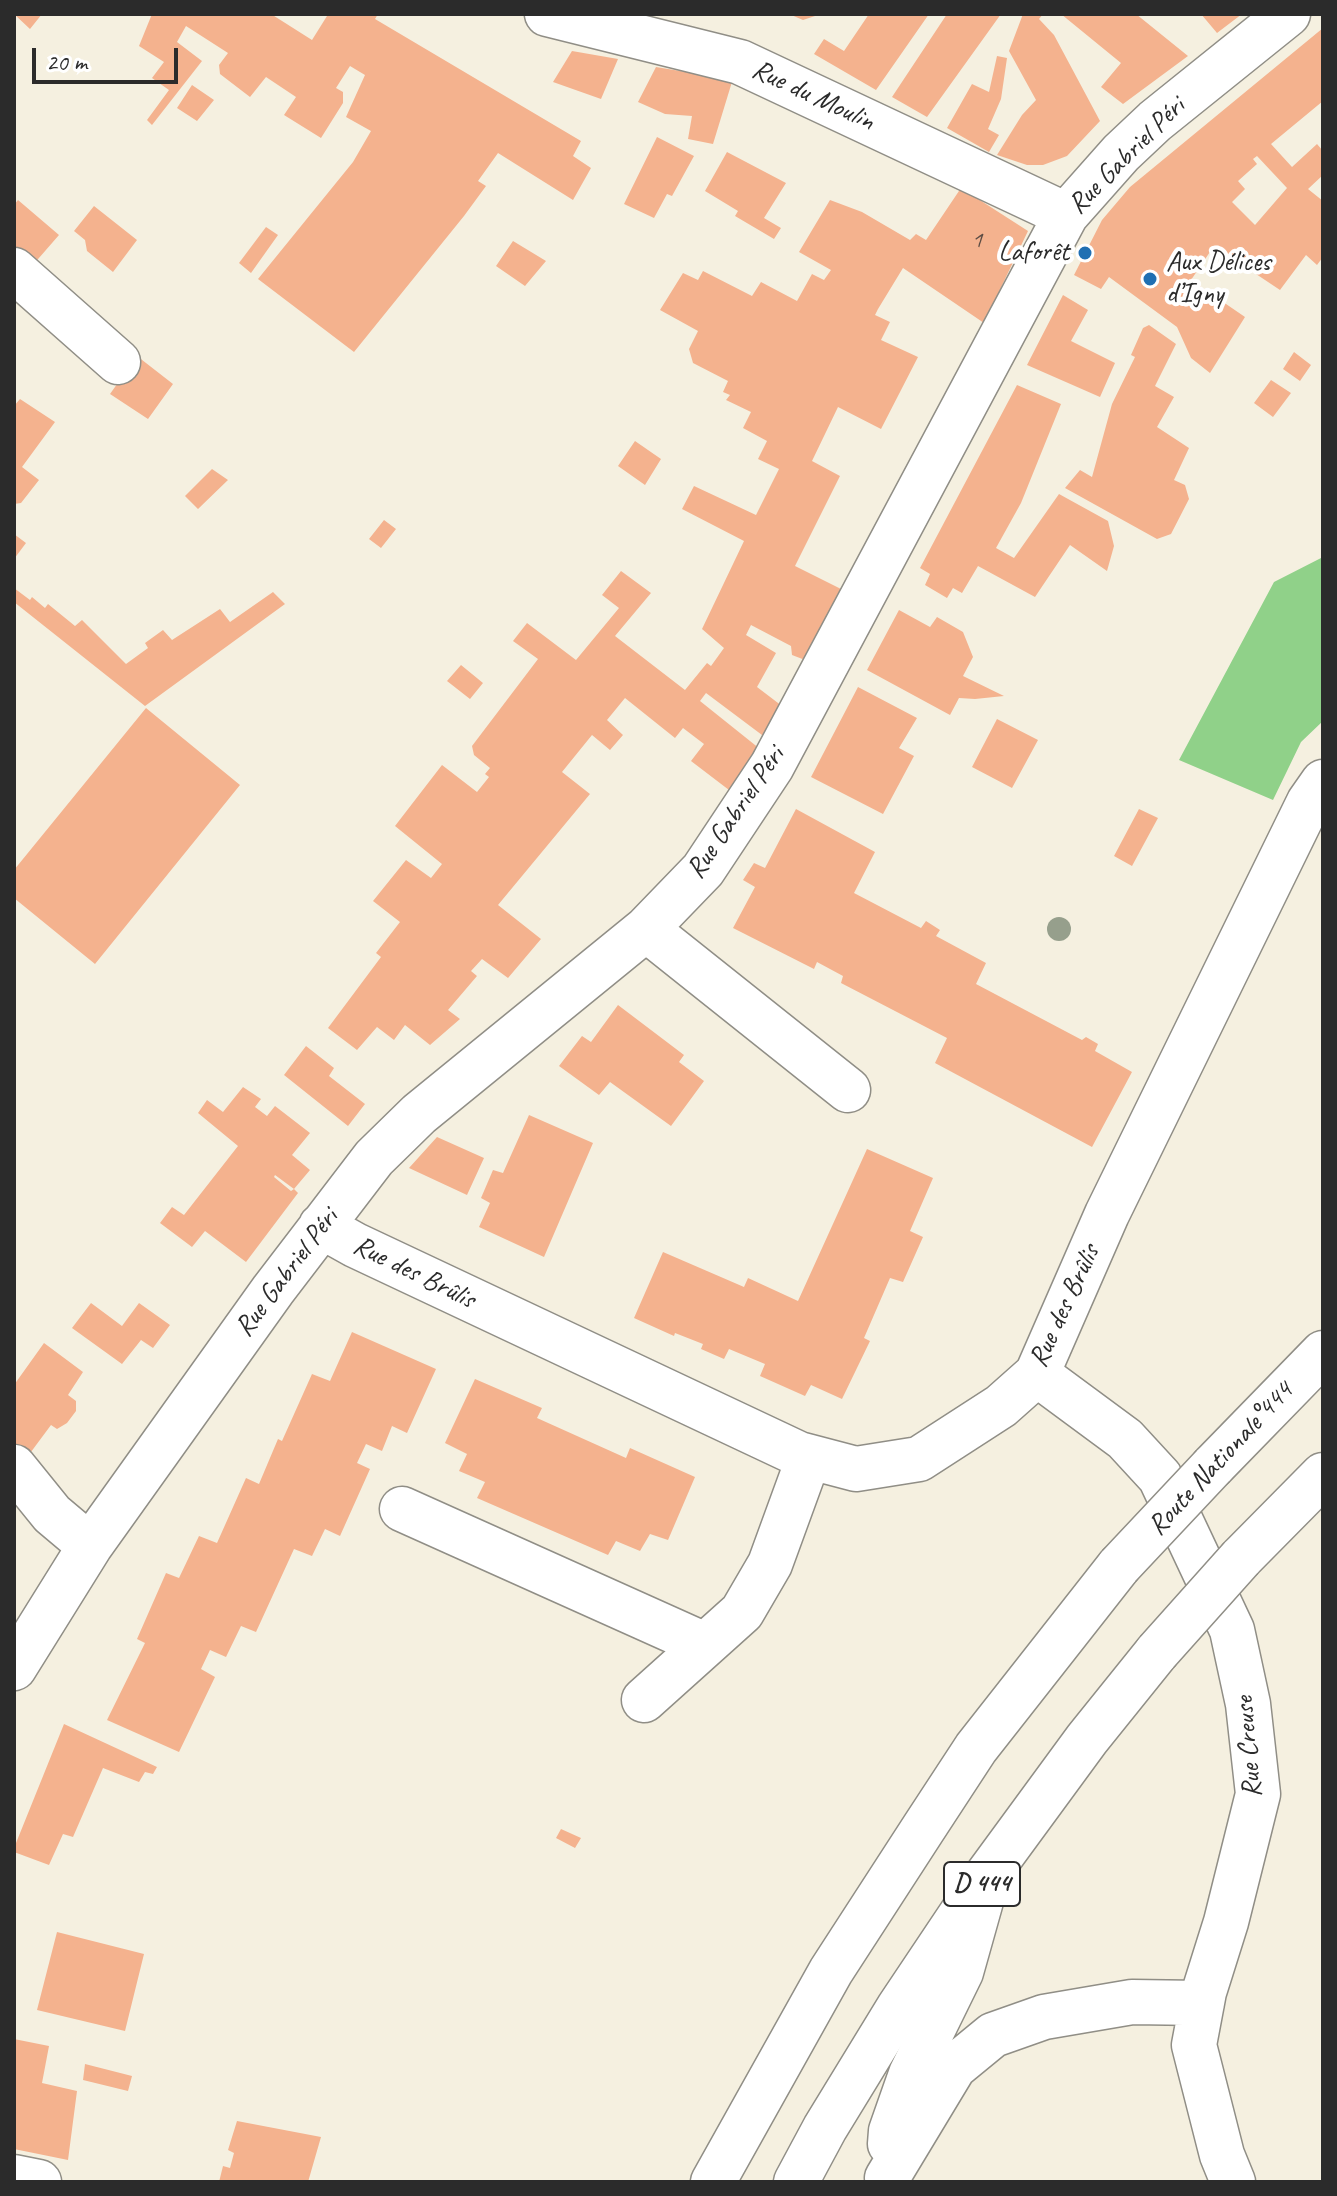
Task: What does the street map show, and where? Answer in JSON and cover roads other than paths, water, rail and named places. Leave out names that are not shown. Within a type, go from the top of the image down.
[{"type":"street","name":"Rue du Moulin","points":[[547,14],[740,62],[1066,215]]},
{"type":"street","name":"Rue Gabriel Péri","points":[[14,1668],[90,1546],[321,1226],[374,1158],[419,1114],[646,929],[703,870],[772,766],[1066,215],[1121,153],[1155,121],[1288,14]]},
{"type":"street","points":[[14,270],[118,362]]},
{"type":"street","name":"Rue des Brûlis","points":[[321,1226],[453,1292],[809,1457],[856,1469],[919,1459],[1001,1406],[1037,1374],[1107,1214],[1309,802],[1323,782]]},
{"type":"street","points":[[646,929],[848,1090]]},
{"type":"street","name":"Route Nationale°444","points":[[713,2182],[831,1971],[976,1748],[1119,1566],[1323,1353]]},
{"type":"street","name":"Rue Creuse","points":[[1037,1374],[1125,1439],[1160,1477],[1232,1630],[1248,1704],[1258,1794],[1202,2003],[1194,2045],[1222,2155],[1233,2182]]},
{"type":"street","points":[[644,1700],[742,1612],[770,1564],[809,1457]]},
{"type":"street","points":[[14,1467],[52,1514],[90,1546]]},
{"type":"street","name":"D 444","points":[[796,2182],[899,2007],[988,1874],[1087,1739],[1157,1652],[1241,1558],[1323,1475]]},
{"type":"street","points":[[402,1509],[705,1645]]},
{"type":"street","points":[[886,2180],[891,2131],[911,2074],[961,1972],[988,1874]]},
{"type":"street","points":[[886,2180],[954,2067],[993,2035],[1044,2017],[1132,2002],[1202,2003]]},
{"type":"street","points":[[14,2177],[39,2182]]},
{"type":"place","name":"Laforêt","points":[[1085,253]]},
{"type":"place","name":"Aux Délices d’Igny","points":[[1150,279]]}]
